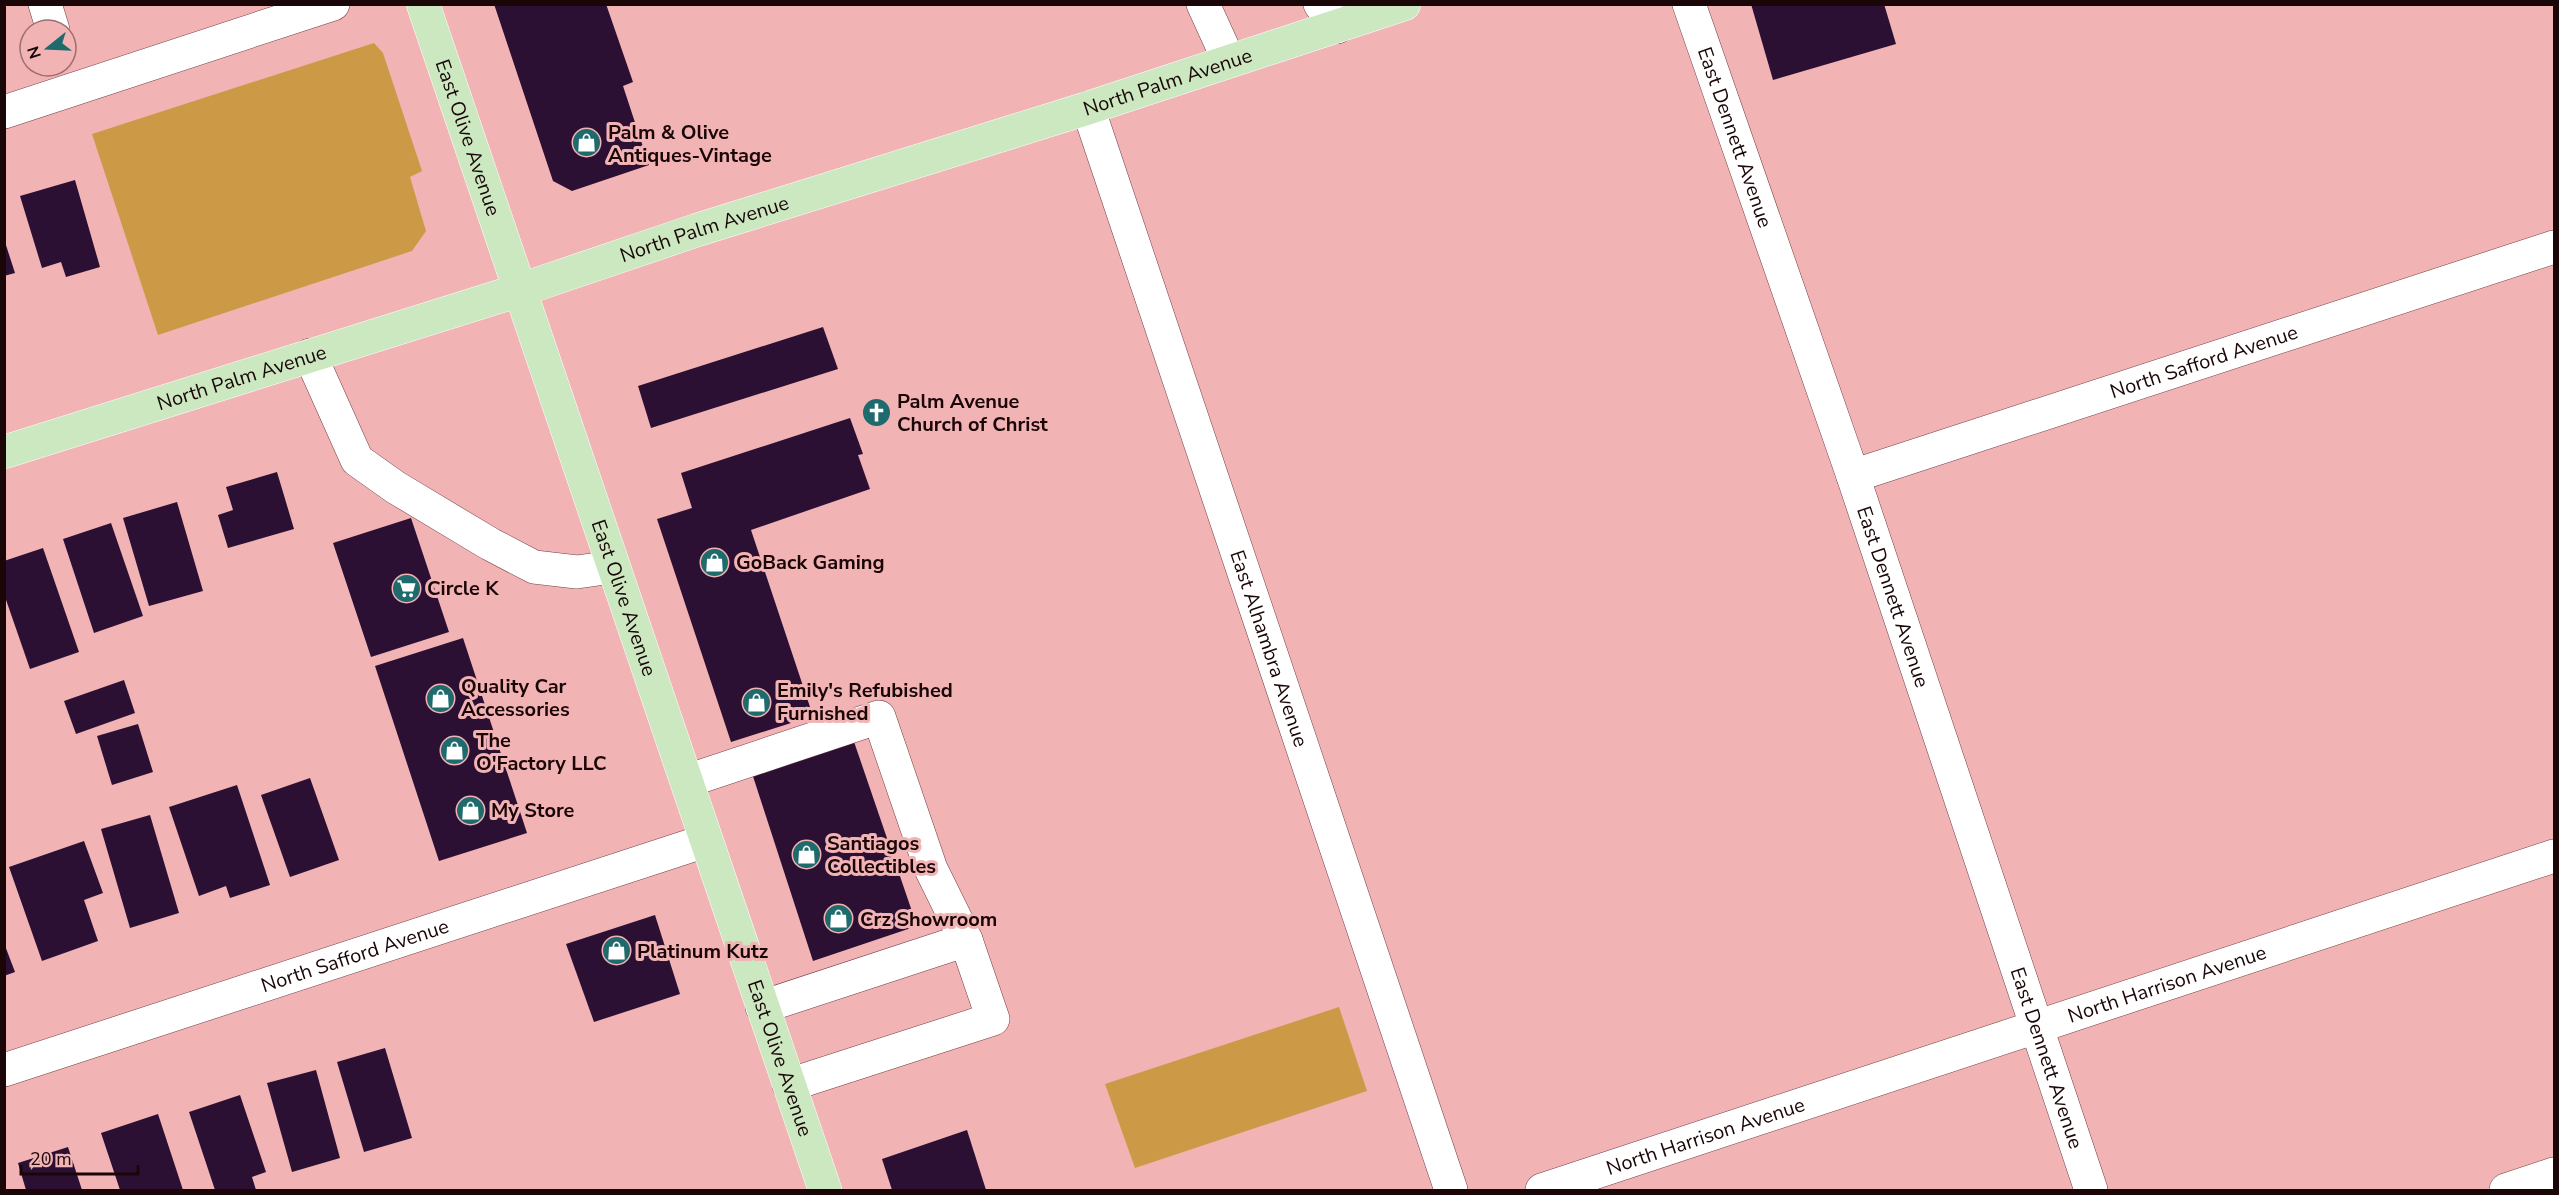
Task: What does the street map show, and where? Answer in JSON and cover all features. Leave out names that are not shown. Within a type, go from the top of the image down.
[{"type":"main road","name":"East Olive Avenue","points":[[423,4],[825,1191]]},
{"type":"main road","name":"North Palm Avenue","points":[[4,452],[520,290],[719,223],[1088,108],[1229,61],[1328,16],[1404,4]]},
{"type":"street","points":[[78,75],[333,4]]},
{"type":"street","points":[[1203,4],[1229,61]]},
{"type":"street","name":"East Dennett Avenue","points":[[1689,4],[1853,476],[2091,1191]]},
{"type":"street","points":[[4,112],[69,78]]},
{"type":"street","name":"East Alhambra Avenue","points":[[1088,108],[1451,1191]]},
{"type":"street","name":"North Safford Avenue","points":[[1853,476],[2554,248]]},
{"type":"street","points":[[310,355],[357,460],[395,487],[490,544],[534,567],[577,572],[612,567]]},
{"type":"street","points":[[687,781],[879,717],[931,869],[966,940],[993,1019],[789,1085]]},
{"type":"street","name":"North Safford Avenue","points":[[4,1070],[705,841]]},
{"type":"street","name":"North Harrison Avenue","points":[[1542,1191],[2554,856]]},
{"type":"street","points":[[762,1007],[966,940]]},
{"type":"street","points":[[2506,1191],[2554,1174]]},
{"type":"shaded area","points":[[374,43],[383,53],[422,171],[410,177],[426,231],[412,251],[158,335],[92,134]]},
{"type":"shaded area","points":[[1339,1007],[1367,1091],[1135,1168],[1105,1084]]},
{"type":"building","points":[[494,4],[606,4],[633,82],[623,86],[649,165],[572,191],[553,181]]},
{"type":"building","points":[[1751,4],[1884,4],[1896,44],[1773,80]]},
{"type":"building","points":[[75,180],[100,267],[66,277],[61,262],[42,268],[20,196]]},
{"type":"building","points":[[4,239],[15,273],[4,276]]},
{"type":"building","points":[[823,327],[838,369],[651,428],[638,386]]},
{"type":"building","points":[[850,418],[863,454],[858,455],[870,489],[751,530],[813,716],[731,742],[657,519],[692,508],[681,473]]},
{"type":"building","points":[[277,472],[294,529],[228,548],[218,515],[233,510],[226,487]]},
{"type":"building","points":[[177,502],[203,591],[149,606],[123,518]]},
{"type":"building","points":[[411,518],[449,632],[371,657],[333,543]]},
{"type":"building","points":[[111,523],[143,616],[94,633],[63,539]]},
{"type":"building","points":[[43,548],[79,652],[30,669],[4,594],[4,561]]},
{"type":"building","points":[[463,638],[527,833],[439,861],[375,666]]},
{"type":"building","points":[[124,680],[135,713],[76,734],[64,701]]},
{"type":"building","points":[[138,724],[153,772],[112,785],[97,736]]},
{"type":"building","points":[[850,730],[917,926],[813,961],[749,764]]},
{"type":"building","points":[[310,778],[339,860],[290,877],[261,795]]},
{"type":"building","points":[[237,785],[270,885],[230,898],[226,886],[199,896],[169,807]]},
{"type":"building","points":[[150,815],[179,913],[130,928],[101,829]]},
{"type":"building","points":[[84,841],[103,893],[84,900],[98,941],[42,961],[9,867]]},
{"type":"building","points":[[655,915],[680,994],[594,1022],[566,944]]},
{"type":"building","points":[[4,943],[15,972],[4,976]]},
{"type":"building","points":[[385,1048],[412,1138],[364,1152],[337,1062]]},
{"type":"building","points":[[316,1070],[340,1158],[292,1172],[267,1083]]},
{"type":"building","points":[[240,1095],[266,1172],[252,1177],[256,1190],[215,1190],[189,1112]]},
{"type":"building","points":[[158,1114],[183,1190],[120,1190],[101,1133]]},
{"type":"building","points":[[967,1130],[986,1190],[892,1190],[882,1159]]},
{"type":"building","points":[[68,1147],[82,1190],[26,1190],[18,1163]]},
{"type":"place","name":"Palm & Olive Antiques-Vintage","points":[[587,143]]},
{"type":"place","name":"Palm Avenue Church of Christ","points":[[876,413]]},
{"type":"place","name":"GoBack Gaming","points":[[715,562]]},
{"type":"place","name":"Circle K","points":[[406,588]]},
{"type":"place","name":"Quality Car Accessories","points":[[440,698]]},
{"type":"place","name":"Emily's Refubished Furnished","points":[[756,702]]},
{"type":"place","name":"The O'Factory LLC","points":[[455,751]]},
{"type":"place","name":"My Store","points":[[470,810]]},
{"type":"place","name":"Santiagos Collectibles","points":[[806,854]]},
{"type":"place","name":"Crz Showroom","points":[[839,919]]},
{"type":"place","name":"Platinum Kutz","points":[[616,951]]}]
